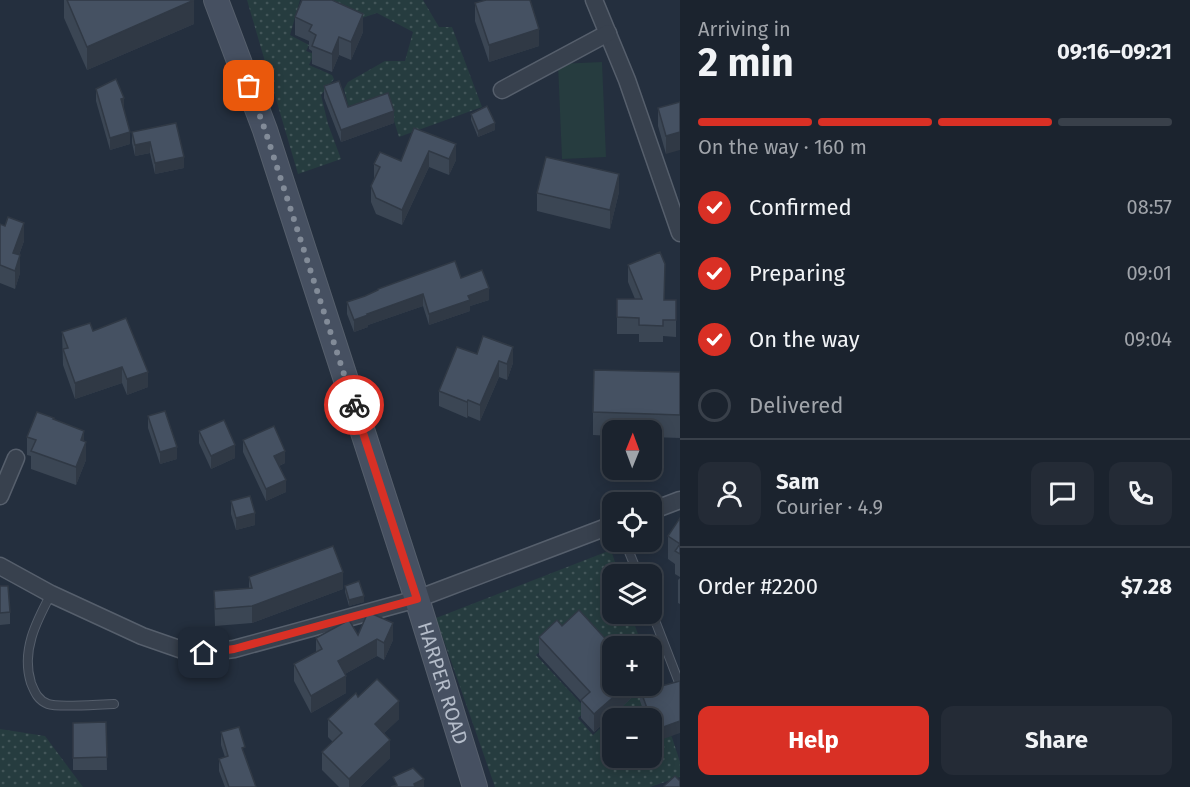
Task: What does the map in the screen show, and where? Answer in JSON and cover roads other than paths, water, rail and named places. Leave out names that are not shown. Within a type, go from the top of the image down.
[{"type":"main road","name":"HARPER ROAD","points":[[216,0],[265,130],[417,599],[475,787]]},
{"type":"street","points":[[594,0],[627,80],[680,233]]},
{"type":"street","points":[[502,90],[608,33]]},
{"type":"street","points":[[0,496],[16,458]]},
{"type":"street","points":[[662,507],[680,500]]},
{"type":"street","points":[[0,566],[51,594],[142,636],[188,652],[204,653],[234,649],[417,599],[602,529]]},
{"type":"lane","points":[[51,594],[35,624],[27,656],[30,678],[36,696],[50,705],[114,704]]},
{"type":"lane","points":[[656,624],[680,685]]}]
